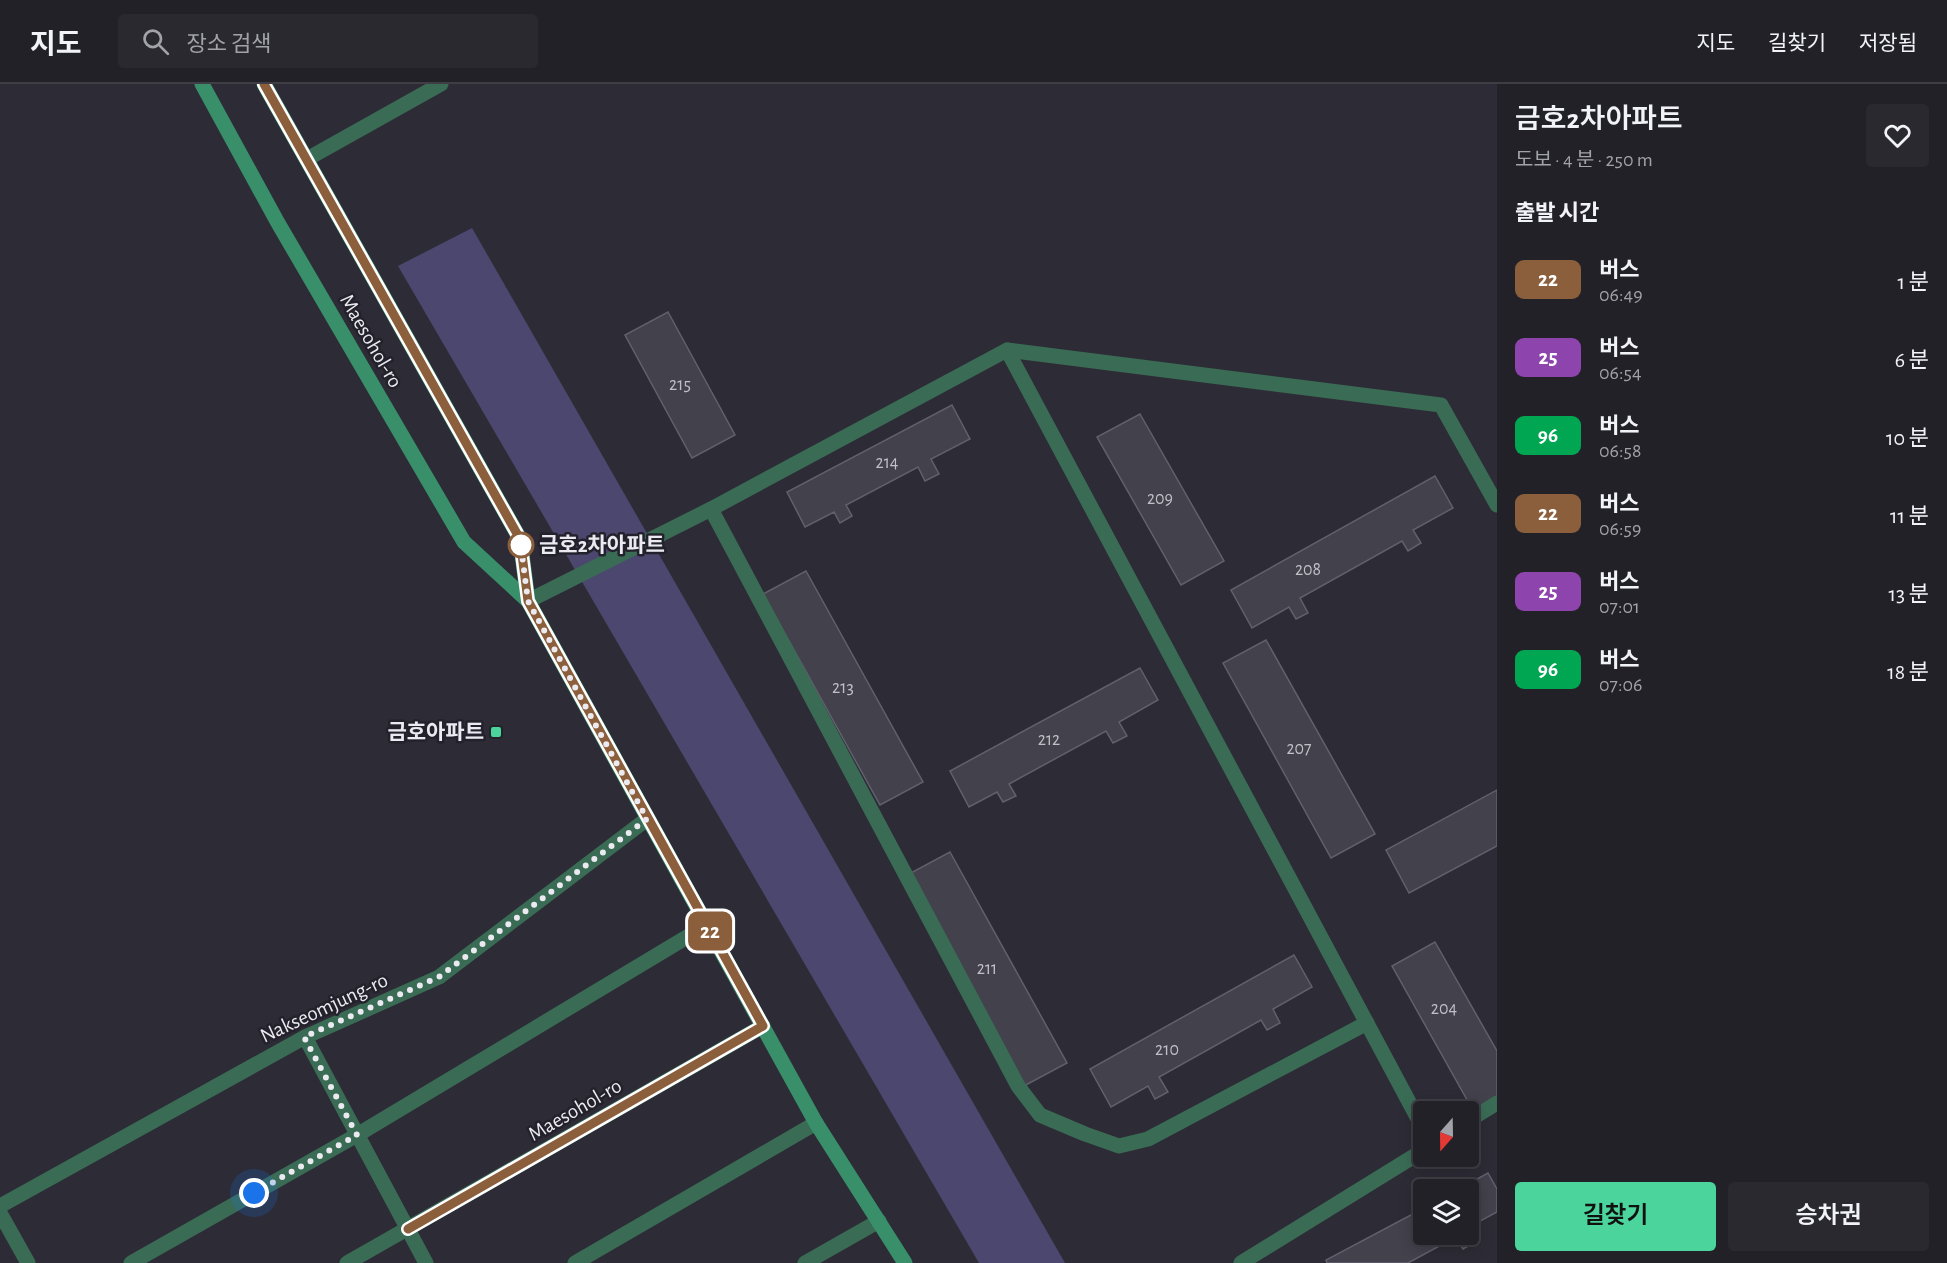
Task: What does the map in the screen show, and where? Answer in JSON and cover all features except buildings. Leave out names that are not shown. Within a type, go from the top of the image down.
[{"type":"main road","name":"Maesohol-ro","points":[[202,84],[279,223],[464,542],[528,601],[816,1123],[905,1263]]},
{"type":"main road","name":"Maesohol-ro","points":[[264,84],[520,539],[528,601]]},
{"type":"street","points":[[307,159],[441,84]]},
{"type":"street","points":[[528,601],[711,509],[1007,350],[1441,405],[1497,505]]},
{"type":"street","points":[[1007,350],[1413,1109]]},
{"type":"street","points":[[711,509],[1018,1086],[1040,1115],[1119,1146],[1148,1139],[1367,1023]]},
{"type":"street","name":"Nakseomjung-ro","points":[[0,1206],[304,1037],[439,977],[647,819]]},
{"type":"street","points":[[130,1263],[357,1135],[707,925]]},
{"type":"street","name":"Maesohol-ro","points":[[347,1263],[763,1026]]},
{"type":"street","points":[[304,1037],[426,1263]]},
{"type":"street","points":[[1479,1114],[1497,1103]]},
{"type":"street","points":[[575,1263],[816,1123]]},
{"type":"street","points":[[1240,1263],[1413,1157]]},
{"type":"street","points":[[0,1213],[28,1263]]},
{"type":"street","points":[[805,1263],[879,1221]]},
{"type":"shaded area","points":[[472,228],[1065,1263],[979,1263],[398,266]]},
{"type":"bus line","name":"22","points":[[264,84],[520,539],[528,601],[763,1026],[408,1229]]},
{"type":"place","name":"금호2차아파트","points":[[521,545]]},
{"type":"place","name":"금호아파트","points":[[496,732]]},
{"type":"route","points":[[254,1193],[357,1135],[304,1037],[439,977],[647,819],[528,601],[520,539],[521,545]]}]
